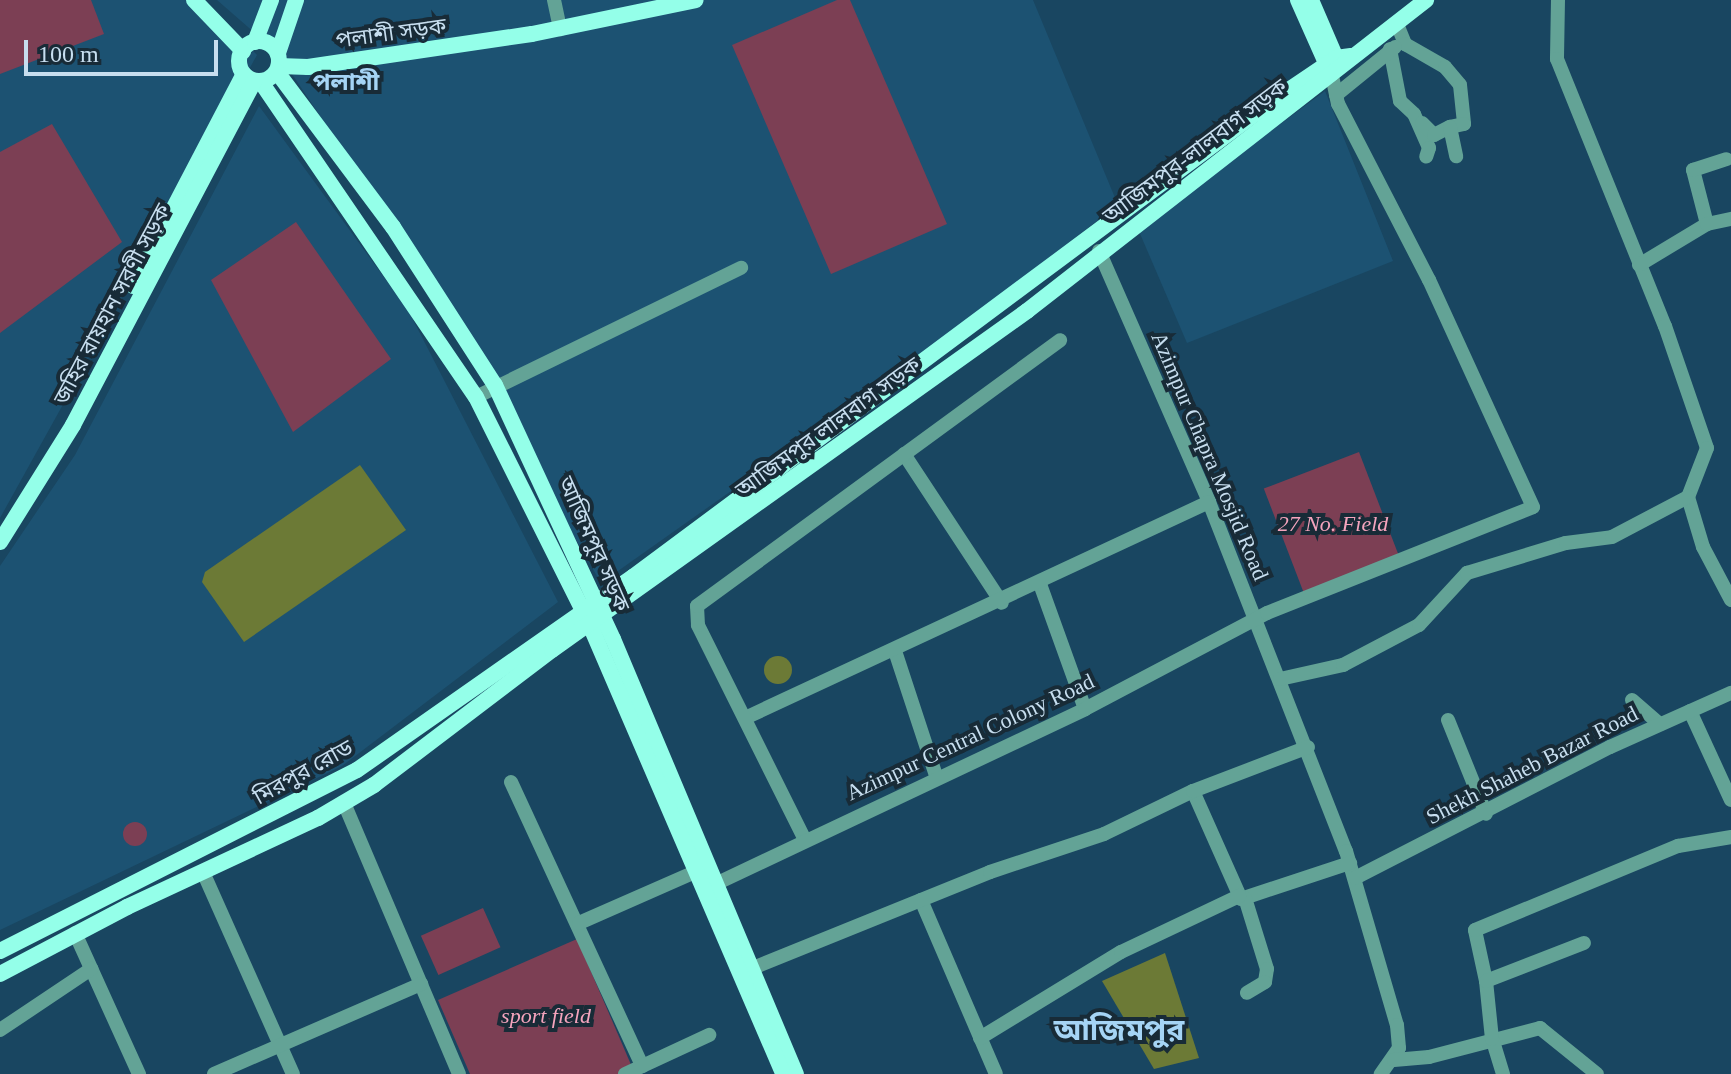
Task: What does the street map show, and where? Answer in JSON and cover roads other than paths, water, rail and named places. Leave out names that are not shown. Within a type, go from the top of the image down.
[{"type":"main road","points":[[194,0],[249,46],[268,43],[278,64]]},
{"type":"main road","points":[[253,79],[249,46],[271,0]]},
{"type":"main road","points":[[0,524],[65,420],[253,79],[278,64],[296,0]]},
{"type":"main road","name":"পলাশী সড়ক","points":[[278,64],[308,67],[560,29],[696,0]]},
{"type":"main road","points":[[1298,0],[1337,64]]},
{"type":"main road","points":[[1311,0],[1337,64]]},
{"type":"main road","name":"আজিমপুর-লালবাগ সড়ক","points":[[1065,280],[1337,64],[1397,24],[1426,0]]},
{"type":"main road","name":"আজিমপুর সড়ক","points":[[278,64],[393,227],[495,385],[598,610],[783,1074]]},
{"type":"main road","points":[[598,610],[1337,64]]},
{"type":"main road","name":"আজিমপুর সড়ক","points":[[253,79],[406,287],[476,397],[598,610],[695,872],[709,887]]},
{"type":"main road","name":"জহির রায়হান সরণী সড়ক","points":[[0,542],[73,425],[253,79]]},
{"type":"main road","name":"আজিমপুর লালবাগ সড়ক","points":[[598,610],[1065,280]]},
{"type":"main road","name":"মিরপুর রোড","points":[[0,974],[75,933],[344,803],[598,610]]},
{"type":"main road","name":"মিরপুর রোড","points":[[0,951],[357,770],[598,610]]},
{"type":"main road","name":"আজিমপুর সড়ক","points":[[744,971],[796,1074]]},
{"type":"street","points":[[554,0],[560,29]]},
{"type":"street","points":[[1558,0],[1557,59],[1707,448],[1688,497],[1703,547],[1731,600]]},
{"type":"street","points":[[1390,49],[1400,101],[1434,135],[1464,124],[1460,85],[1445,67],[1405,44],[1397,24]]},
{"type":"street","points":[[1336,95],[1390,49],[1405,44]]},
{"type":"street","points":[[1336,95],[1337,64]]},
{"type":"street","name":"Azimpur Central Colony Road","points":[[709,887],[936,776],[1085,709],[1254,620],[1533,507],[1429,280],[1336,95]]},
{"type":"street","points":[[1414,114],[1429,148],[1426,157]]},
{"type":"street","points":[[1450,127],[1456,156]]},
{"type":"street","points":[[1707,224],[1693,170],[1726,159]]},
{"type":"street","points":[[1639,265],[1707,224],[1731,219]]},
{"type":"street","name":"Azimpur Chapra Mosjid Road","points":[[1099,251],[1209,502],[1254,620],[1308,747],[1350,864],[1392,998],[1399,1039],[1394,1060]]},
{"type":"street","points":[[476,397],[495,385],[741,268]]},
{"type":"street","points":[[805,840],[698,625],[697,606],[1060,340]]},
{"type":"street","points":[[904,454],[1002,603]]},
{"type":"street","points":[[1280,679],[1343,665],[1419,625],[1467,573],[1566,543],[1612,537],[1688,497]]},
{"type":"street","points":[[745,718],[1002,603],[1209,502]]},
{"type":"street","points":[[1040,584],[1085,709]]},
{"type":"street","points":[[895,651],[936,776]]},
{"type":"street","name":"Shekh Shaheb Bazar Road","points":[[980,1038],[1121,952],[1242,897],[1350,864],[1384,864],[1660,724],[1731,693]]},
{"type":"street","points":[[1632,700],[1660,724]]},
{"type":"street","points":[[1690,711],[1731,800]]},
{"type":"street","points":[[1448,720],[1486,814]]},
{"type":"street","points":[[744,971],[921,900],[1104,834],[1193,791],[1308,747]]},
{"type":"street","points":[[511,782],[579,923],[642,1066]]},
{"type":"street","points":[[1193,791],[1242,897],[1267,969],[1265,982],[1247,993]]},
{"type":"street","points":[[344,803],[459,1074]]},
{"type":"street","points":[[1503,1074],[1492,1039],[1486,981],[1475,930],[1678,846],[1731,837]]},
{"type":"street","points":[[1350,864],[1384,864]]},
{"type":"street","points":[[203,872],[293,1074]]},
{"type":"street","points":[[579,923],[695,872]]},
{"type":"street","points":[[921,900],[996,1074]]},
{"type":"street","points":[[75,933],[139,1074]]},
{"type":"street","points":[[1486,981],[1584,943]]},
{"type":"street","points":[[0,1030],[91,969]]},
{"type":"street","points":[[214,1074],[421,984]]},
{"type":"street","points":[[1381,1074],[1394,1060],[1429,1057],[1540,1028],[1597,1074]]},
{"type":"street","points":[[625,1074],[709,1035]]},
{"type":"district","name":"পলাশী","points":[[346,83]]},
{"type":"district","name":"আজিমপুর","points":[[1119,1030]]},
{"type":"park label","name":"27 No. Field","points":[[1333,524]]},
{"type":"park label","name":"sport field","points":[[546,1016]]}]
